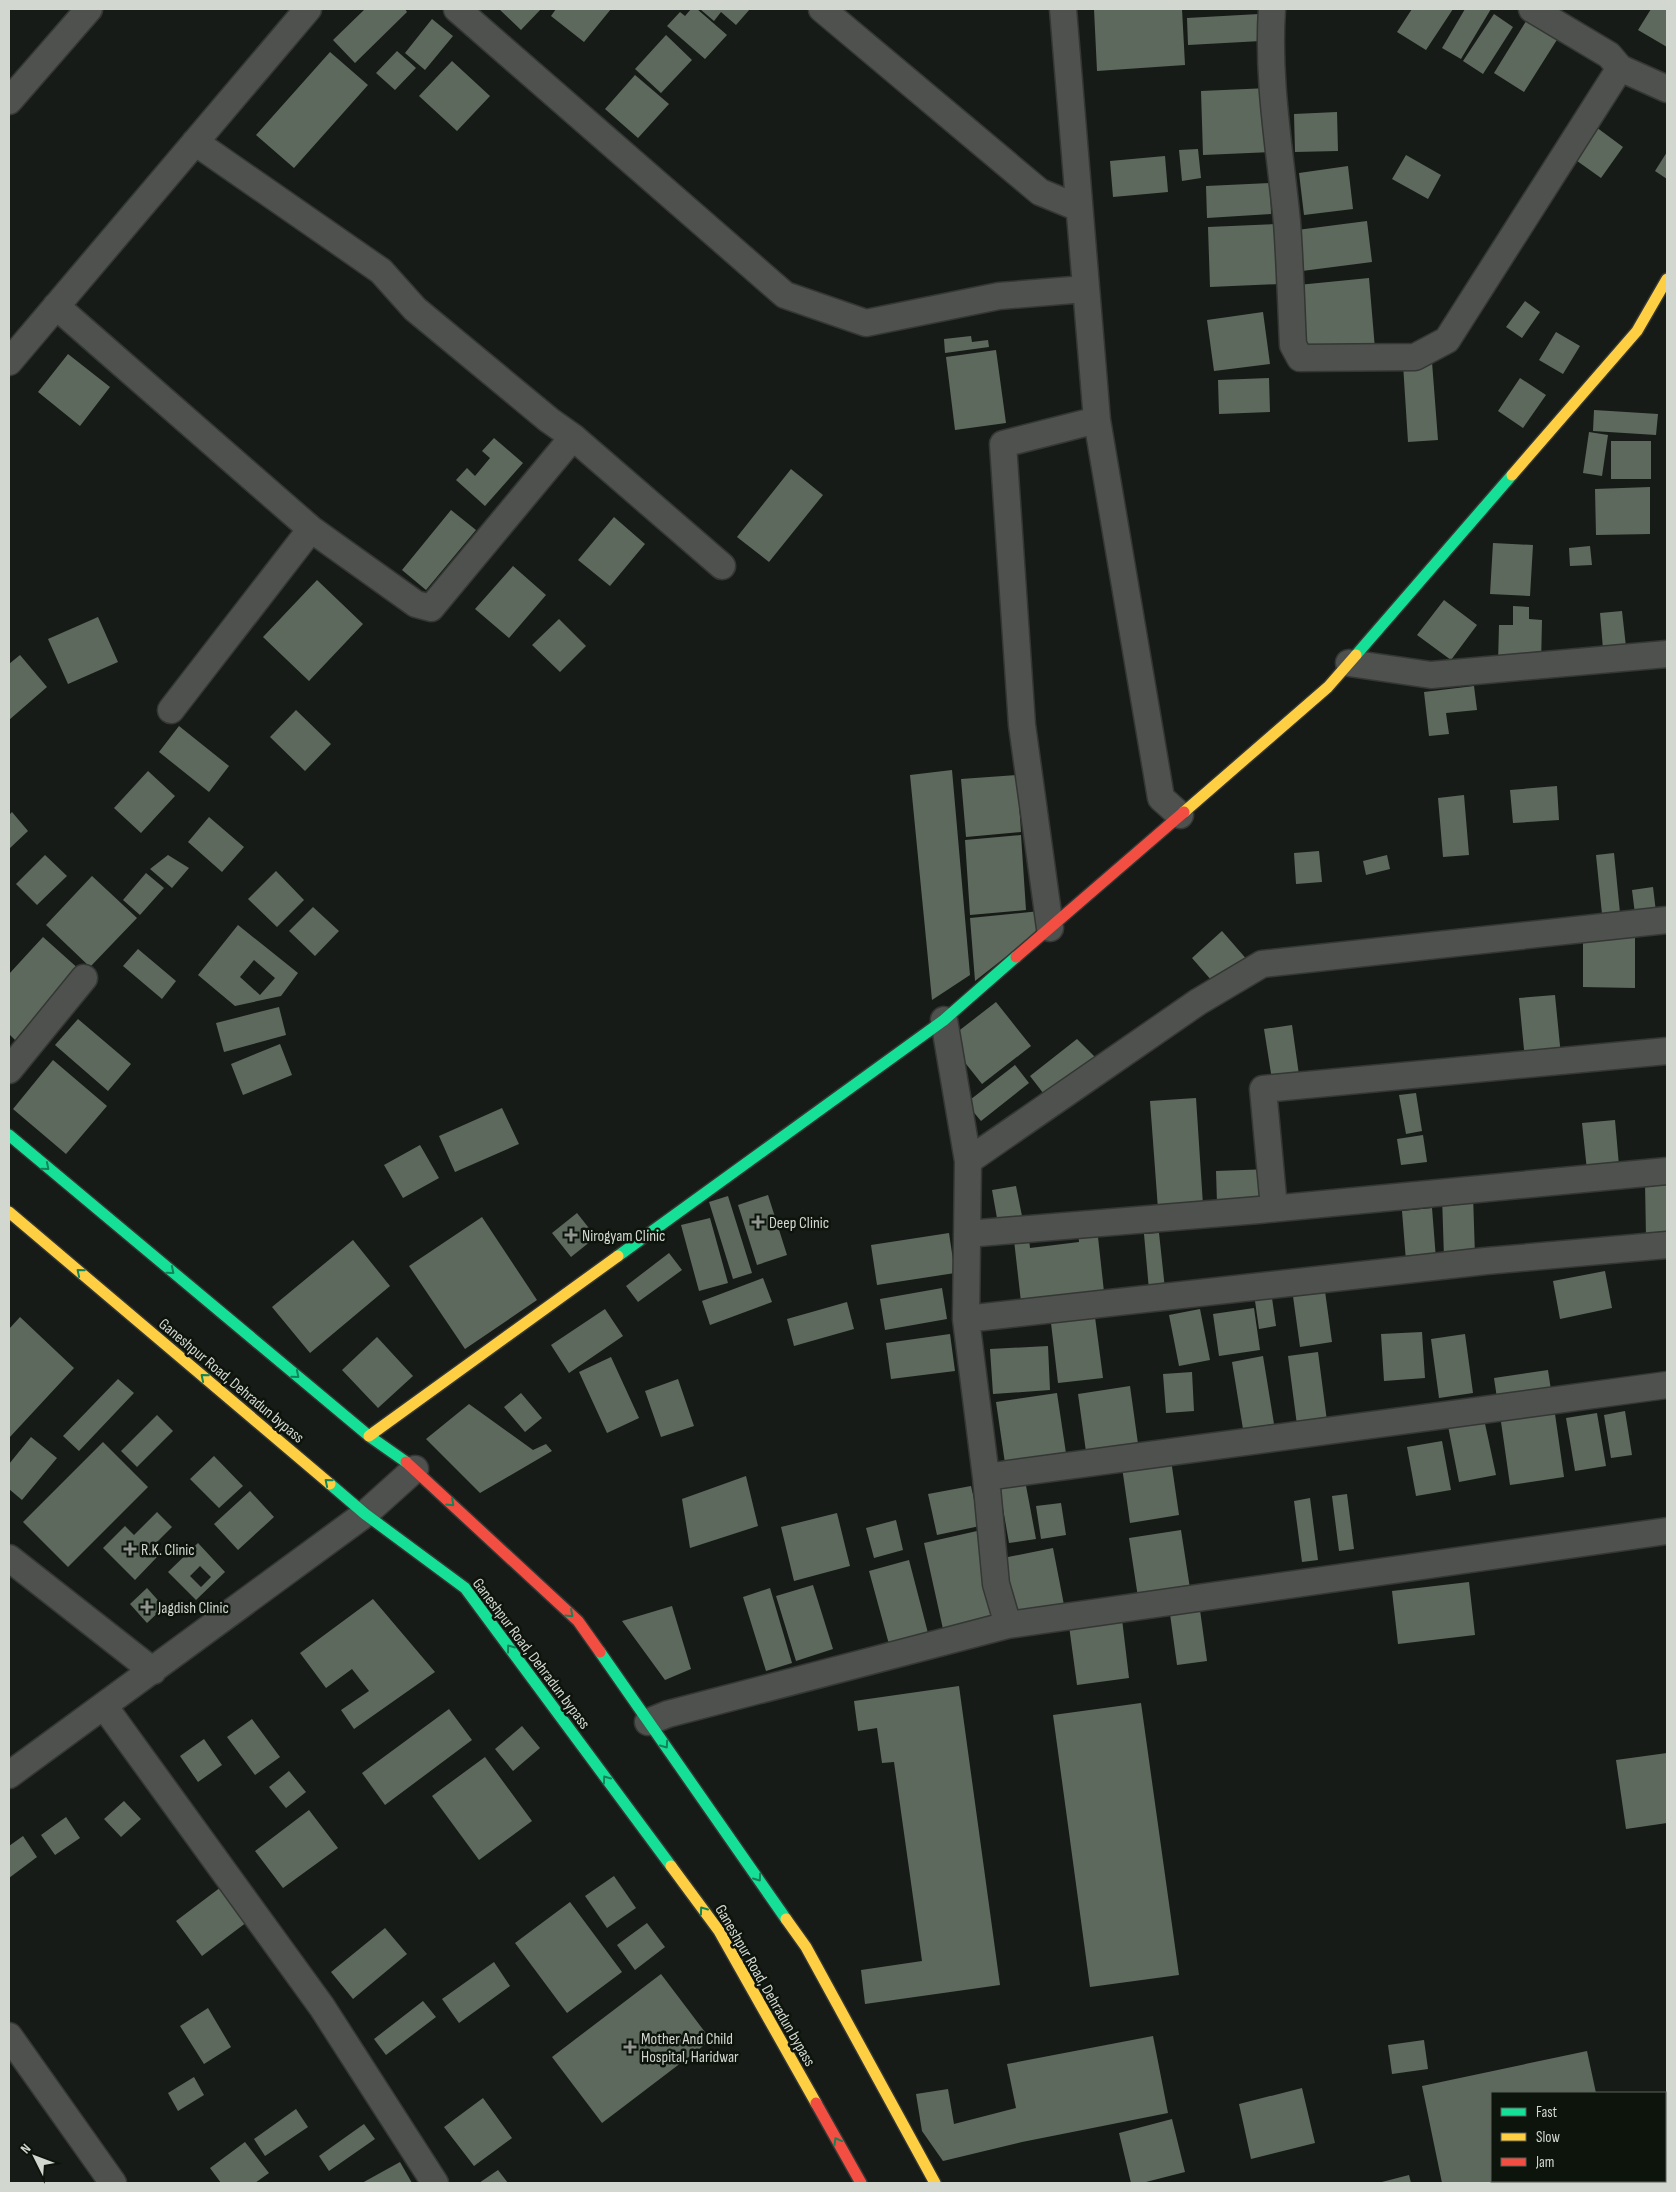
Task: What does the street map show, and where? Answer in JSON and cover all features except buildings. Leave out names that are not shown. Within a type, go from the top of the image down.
[{"type":"main road","points":[[369,1436],[944,1020],[1328,687],[1636,331],[1667,279]]},
{"type":"main road","points":[[9,1135],[369,1436],[415,1469],[578,1622],[806,1947],[935,2183]]},
{"type":"main road","name":"Ganeshpur Road, Dehradun bypass","points":[[9,1212],[365,1514],[465,1588],[719,1931],[861,2183]]},
{"type":"street","points":[[9,101],[89,9]]},
{"type":"street","points":[[11,356],[56,306],[308,9]]},
{"type":"street","points":[[457,9],[785,295],[866,323],[999,296],[1085,289]]},
{"type":"street","points":[[822,9],[1040,192],[1079,208]]},
{"type":"street","points":[[1063,9],[1097,420],[1161,798],[1180,815]]},
{"type":"street","points":[[1272,9],[1269,46],[1282,191],[1287,222],[1293,345],[1300,358],[1415,357],[1447,340],[1620,68]]},
{"type":"street","points":[[1532,9],[1610,55],[1620,68],[1667,89]]},
{"type":"street","points":[[195,142],[380,271],[415,309],[549,420],[573,437],[722,566]]},
{"type":"street","points":[[56,306],[311,529],[416,604],[432,608],[573,437]]},
{"type":"street","points":[[1050,928],[1022,726],[1004,444],[1097,420]]},
{"type":"street","points":[[171,710],[311,529]]},
{"type":"street","points":[[1349,663],[1431,675],[1667,654]]},
{"type":"street","points":[[968,1160],[1198,1002],[1262,964],[1667,920]]},
{"type":"street","points":[[9,1070],[84,978]]},
{"type":"street","points":[[944,1020],[968,1160],[966,1318],[986,1476],[996,1584],[1008,1625]]},
{"type":"street","points":[[1274,1208],[1263,1089],[1667,1051]]},
{"type":"street","points":[[967,1234],[1274,1208],[1667,1171]]},
{"type":"street","points":[[966,1318],[1476,1262],[1667,1246]]},
{"type":"street","points":[[986,1476],[1667,1385]]},
{"type":"street","points":[[9,1775],[365,1514],[415,1469]]},
{"type":"street","points":[[648,1722],[668,1714],[1008,1625],[1667,1531]]},
{"type":"street","points":[[9,1558],[153,1671]]},
{"type":"street","points":[[104,1706],[322,2007],[435,2183]]},
{"type":"street","points":[[9,2036],[113,2183]]},
{"type":"traffic: fast","points":[[1356,655],[1512,475]]},
{"type":"traffic: fast","points":[[618,1256],[944,1020],[1016,957]]},
{"type":"traffic: fast","points":[[9,1135],[369,1436],[406,1462]]},
{"type":"traffic: fast","points":[[330,1484],[365,1514],[465,1588],[671,1866]]},
{"type":"traffic: fast","points":[[600,1652],[786,1919]]},
{"type":"traffic: slow","points":[[1512,475],[1637,331],[1667,279]]},
{"type":"traffic: slow","points":[[1184,812],[1328,687],[1356,655]]},
{"type":"traffic: slow","points":[[9,1212],[330,1484]]},
{"type":"traffic: slow","points":[[369,1436],[618,1256]]},
{"type":"traffic: slow","points":[[671,1866],[719,1931],[816,2103]]},
{"type":"traffic: slow","points":[[786,1919],[806,1947],[935,2183]]},
{"type":"traffic: jam","points":[[1016,957],[1184,812]]},
{"type":"traffic: jam","points":[[406,1462],[578,1621],[600,1652]]},
{"type":"traffic: jam","points":[[816,2103],[861,2183]]},
{"type":"place","name":"Deep Clinic","points":[[758,1222]]},
{"type":"place","name":"Nirogyam Clinic","points":[[571,1235]]},
{"type":"place","name":"R.K. Clinic","points":[[130,1549]]},
{"type":"place","name":"Jagdish Clinic","points":[[147,1607]]},
{"type":"place","name":"Mother And Child Hospital, Haridwar","points":[[630,2047]]}]
